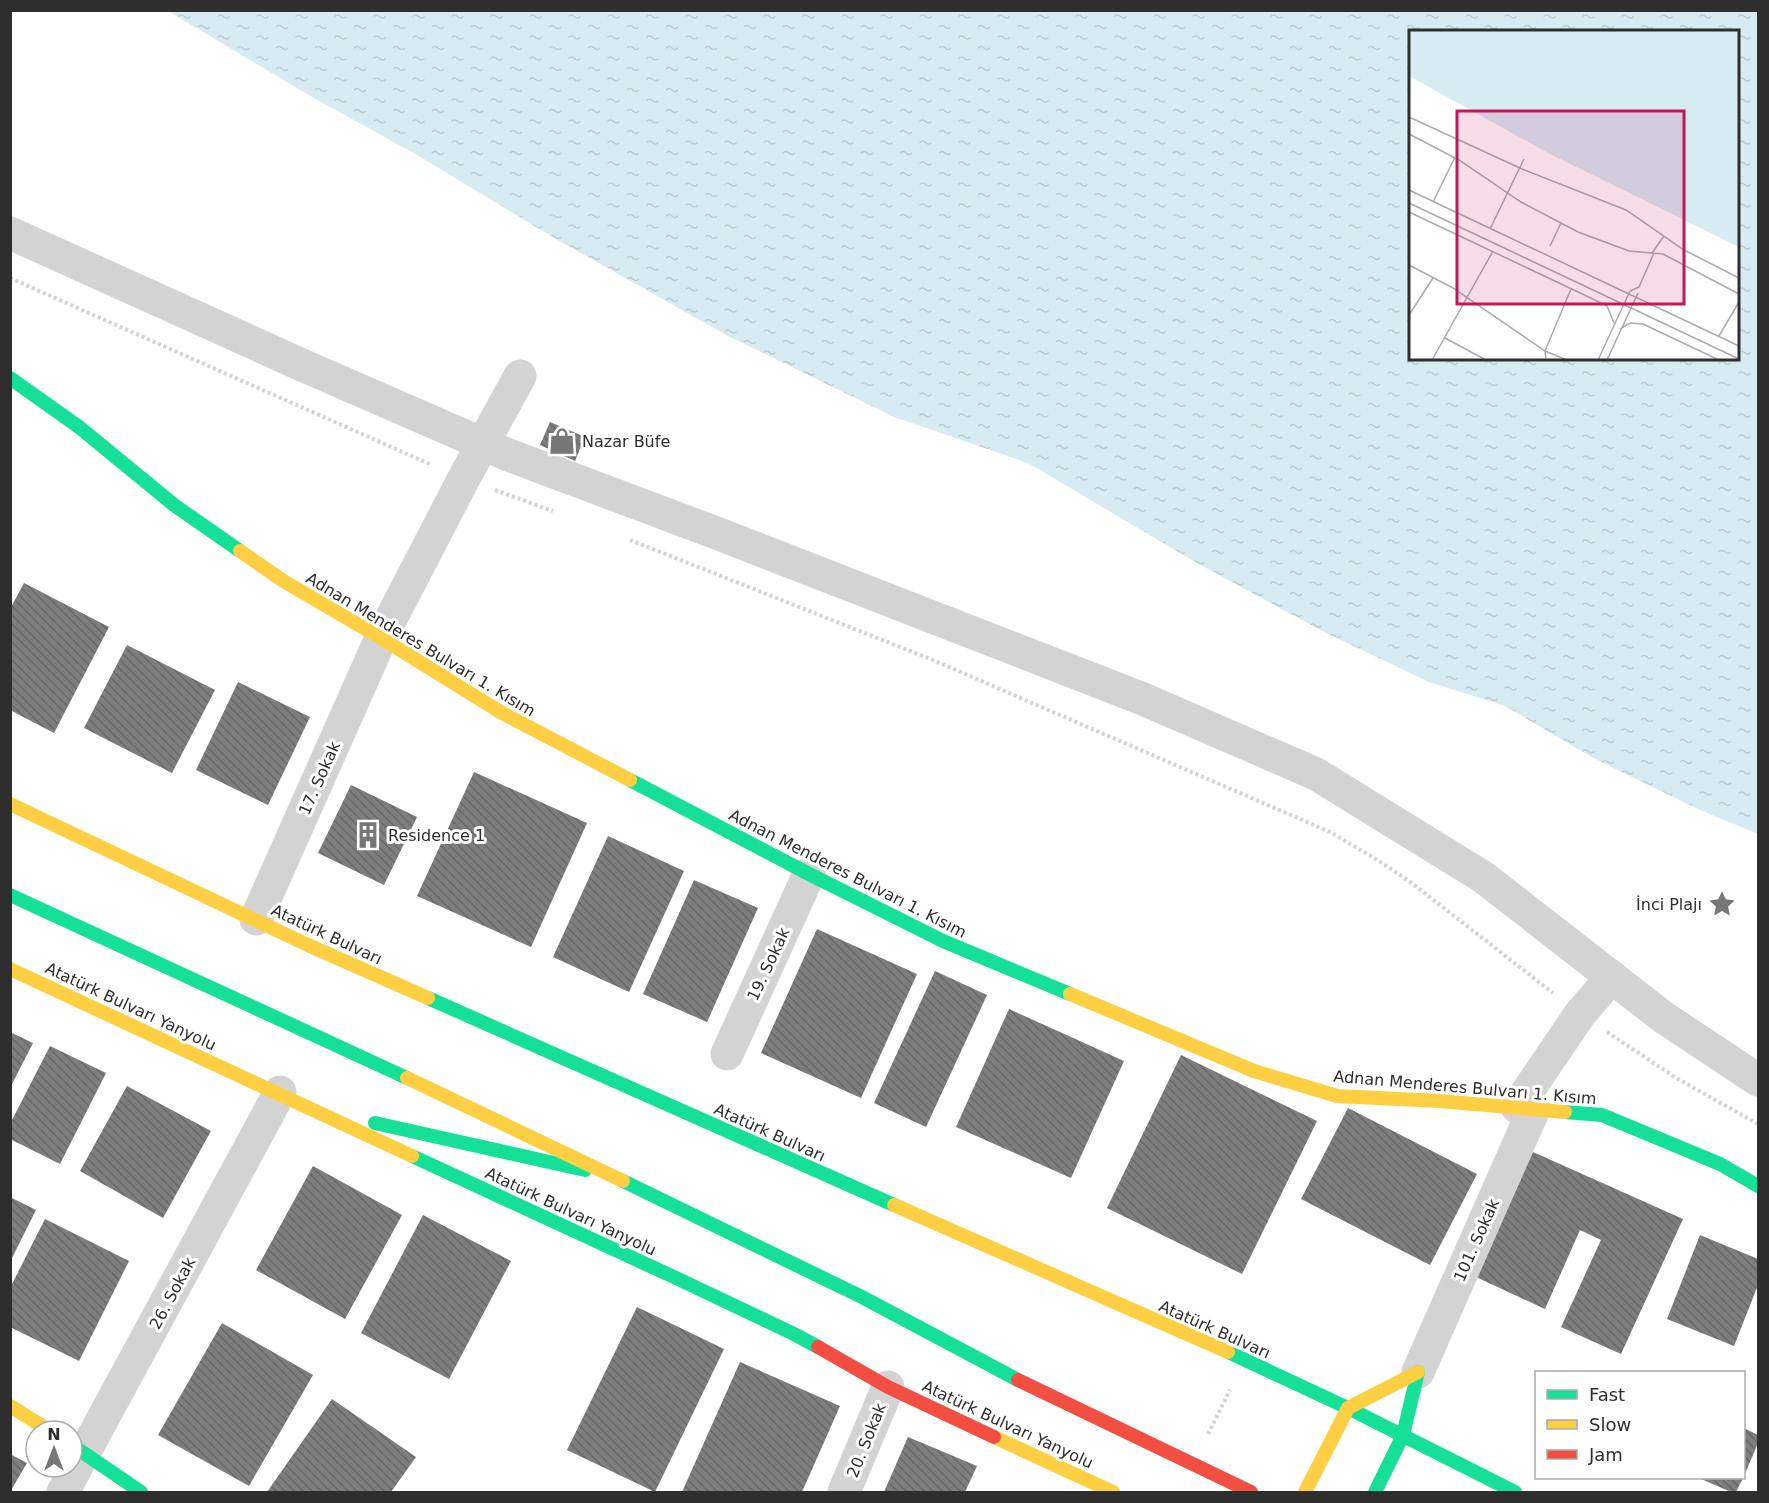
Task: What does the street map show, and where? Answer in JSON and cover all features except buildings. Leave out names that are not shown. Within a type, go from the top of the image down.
[{"type":"main road","name":"Adnan Menderes Bulvarı 1. Kısım","points":[[10,378],[79,427],[174,505],[285,582],[502,713],[809,874],[943,941],[1254,1071],[1337,1096],[1439,1101],[1602,1115],[1720,1164],[1758,1185]]},
{"type":"main road","name":"Atatürk Bulvarı","points":[[10,804],[310,946],[1245,1360],[1348,1408],[1515,1492]]},
{"type":"main road","points":[[10,895],[276,1016],[619,1178],[867,1299],[1028,1385],[1251,1492]]},
{"type":"main road","name":"Atatürk Bulvarı Yanyolu","points":[[10,969],[280,1092],[794,1334],[888,1387],[1113,1492]]},
{"type":"main road","points":[[318,1110],[619,1178]]},
{"type":"main road","points":[[1305,1492],[1348,1408],[1418,1372]]},
{"type":"main road","points":[[1375,1492],[1402,1435],[1418,1372]]},
{"type":"main road","points":[[10,1406],[31,1419]]},
{"type":"main road","points":[[84,1452],[141,1492]]},
{"type":"street","points":[[10,233],[484,444],[1143,699],[1316,774],[1484,877],[1663,1017],[1758,1080]]},
{"type":"street","name":"17. Sokak","points":[[256,919],[381,638],[520,376]]},
{"type":"street","name":"19. Sokak","points":[[727,1054],[809,874]]},
{"type":"street","name":"101. Sokak","points":[[1418,1372],[1525,1108],[1580,1014],[1612,977]]},
{"type":"street","name":"26. Sokak","points":[[84,1440],[280,1092]]},
{"type":"street","name":"20. Sokak","points":[[844,1492],[888,1387]]},
{"type":"path","points":[[10,278],[417,460],[557,513]]},
{"type":"path","points":[[628,539],[933,660],[1330,832],[1413,884],[1580,1014],[1678,1080],[1758,1124]]},
{"type":"path","points":[[1193,1463],[1245,1360]]},
{"type":"water","points":[[168,11],[1758,11],[1758,834],[1700,810],[1595,759],[1505,706],[1429,682],[1324,632],[1197,563],[1028,463],[894,417],[726,335],[556,239],[417,155],[305,93]]},
{"type":"traffic: fast","points":[[10,378],[79,427],[174,505],[240,551]]},
{"type":"traffic: fast","points":[[630,780],[943,941],[1070,994]]},
{"type":"traffic: fast","points":[[10,895],[407,1078]]},
{"type":"traffic: fast","points":[[428,998],[894,1205]]},
{"type":"traffic: fast","points":[[1565,1112],[1602,1115],[1720,1164],[1758,1186]]},
{"type":"traffic: fast","points":[[375,1123],[585,1170]]},
{"type":"traffic: fast","points":[[412,1156],[674,1277],[818,1347]]},
{"type":"traffic: fast","points":[[623,1181],[862,1297],[1018,1380]]},
{"type":"traffic: fast","points":[[1228,1352],[1348,1408],[1515,1492]]},
{"type":"traffic: fast","points":[[1375,1492],[1403,1435],[1418,1372]]},
{"type":"traffic: fast","points":[[84,1453],[141,1492]]},
{"type":"traffic: slow","points":[[240,551],[285,582],[502,713],[630,780]]},
{"type":"traffic: slow","points":[[10,804],[310,946],[428,998]]},
{"type":"traffic: slow","points":[[10,969],[412,1156]]},
{"type":"traffic: slow","points":[[1070,994],[1254,1071],[1337,1096],[1439,1101],[1565,1112]]},
{"type":"traffic: slow","points":[[407,1078],[623,1181]]},
{"type":"traffic: slow","points":[[894,1205],[1228,1352]]},
{"type":"traffic: slow","points":[[1305,1492],[1348,1408],[1418,1372]]},
{"type":"traffic: slow","points":[[10,1406],[31,1419]]},
{"type":"traffic: slow","points":[[994,1437],[1113,1492]]},
{"type":"traffic: jam","points":[[818,1347],[888,1387],[994,1437]]},
{"type":"traffic: jam","points":[[1018,1380],[1251,1492]]},
{"type":"place","name":"Nazar Büfe","points":[[562,441]]},
{"type":"place","name":"Residence 1","points":[[368,835]]},
{"type":"place","name":"İnci Plajı","points":[[1722,904]]}]
